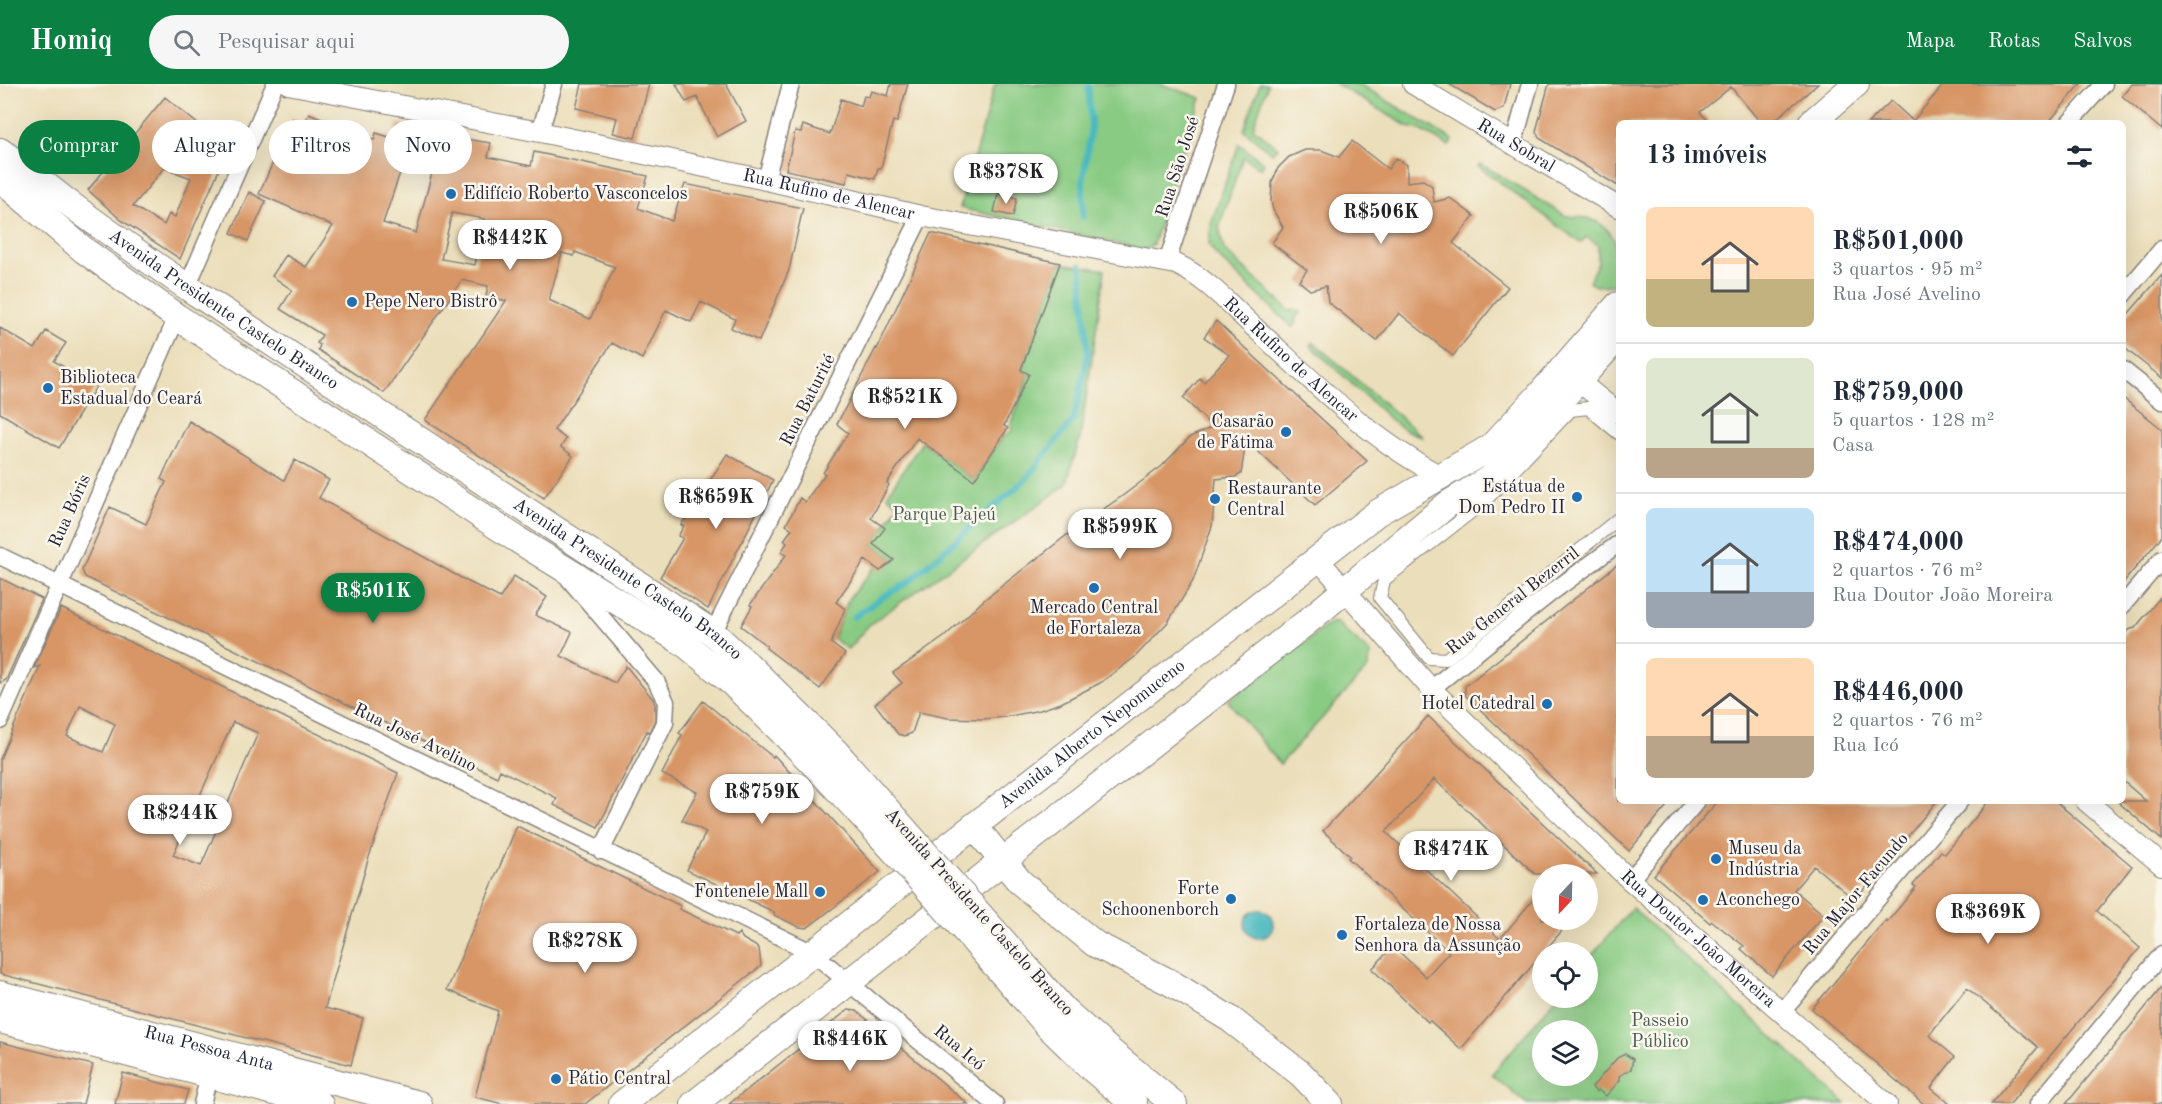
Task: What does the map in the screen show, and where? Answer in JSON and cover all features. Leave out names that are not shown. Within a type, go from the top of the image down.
[{"type":"main road","points":[[1814,120],[1856,84]]},
{"type":"main road","name":"Avenida Presidente Castelo Branco","points":[[0,151],[187,287],[713,633],[739,673],[786,734],[1056,1018],[1091,1068],[1134,1104]]},
{"type":"main road","name":"Avenida Presidente Castelo Branco","points":[[0,179],[85,251],[177,316],[518,540],[684,643],[739,673]]},
{"type":"main road","points":[[694,1104],[1308,621],[1448,504],[1490,477],[1571,375],[1616,308]]},
{"type":"main road","points":[[1571,375],[1616,339]]},
{"type":"main road","name":"Avenida Alberto Nepomuceno","points":[[622,1104],[974,826],[1377,513],[1491,447],[1571,375]]},
{"type":"main road","points":[[974,826],[1020,882],[1095,944],[1171,983],[1230,1019],[1301,1074],[1330,1104]]},
{"type":"main road","name":"Rua Pessoa Anta","points":[[0,994],[212,1063],[320,1104]]},
{"type":"main road","name":"Avenida Presidente Castelo Branco","points":[[1056,1018],[1110,1051],[1174,1104]]},
{"type":"main road","name":"Rua Pessoa Anta","points":[[0,1020],[419,1104]]},
{"type":"street","points":[[187,287],[275,84]]},
{"type":"street","name":"Rua Rufino de Alencar","points":[[288,84],[540,132],[921,216],[1167,262],[1185,268],[1200,278],[1321,390],[1398,452],[1441,476]]},
{"type":"street","points":[[540,132],[554,84]]},
{"type":"street","points":[[766,180],[791,84]]},
{"type":"street","name":"Rua São José","points":[[1167,262],[1226,84]]},
{"type":"street","name":"Rua Sobral","points":[[1413,84],[1616,206]]},
{"type":"street","points":[[1513,146],[1530,84]]},
{"type":"street","points":[[2072,120],[2104,84]]},
{"type":"street","name":"Rua Baturité","points":[[713,633],[921,216]]},
{"type":"street","points":[[2126,291],[2162,249]]},
{"type":"street","name":"Rua Bóris","points":[[0,721],[177,316]]},
{"type":"street","points":[[2126,372],[2162,401]]},
{"type":"street","points":[[1571,375],[1616,411]]},
{"type":"street","points":[[1616,431],[1588,408],[1571,410],[1484,502],[1384,580],[1380,598],[1429,658],[1446,659],[1616,521]]},
{"type":"street","name":"Rua General Bezerril","points":[[1431,689],[1552,592],[1616,545]]},
{"type":"street","name":"Rua José Avelino","points":[[0,556],[813,953]]},
{"type":"street","name":"Rua Doutor João Moreira","points":[[1318,559],[1431,689],[1630,880],[1887,1104]]},
{"type":"street","points":[[2126,601],[2162,559]]},
{"type":"street","points":[[555,562],[656,681],[666,702],[665,723],[601,851]]},
{"type":"street","points":[[1630,880],[1693,804]]},
{"type":"street","name":"Rua Major Facundo","points":[[1782,1012],[1957,804]]},
{"type":"street","points":[[2090,804],[2162,865]]},
{"type":"street","name":"Rua Icó","points":[[813,953],[995,1104]]},
{"type":"street","points":[[2038,1104],[2162,954]]},
{"type":"street","points":[[202,1104],[212,1063]]},
{"type":"green space","points":[[995,84],[1161,84],[1201,98],[1153,244],[1146,250],[960,208]]},
{"type":"green space","points":[[1260,84],[1268,84],[1253,128],[1278,148],[1272,153],[1244,130]]},
{"type":"green space","points":[[1336,84],[1359,84],[1453,140],[1449,146],[1421,130],[1409,127]]},
{"type":"green space","points":[[1239,144],[1264,163],[1261,169],[1243,157],[1219,227],[1224,250],[1291,312],[1294,309],[1300,313],[1294,320],[1297,322],[1292,327],[1216,255],[1209,245],[1211,224]]},
{"type":"green space","points":[[1481,164],[1564,215],[1587,218],[1605,228],[1616,245],[1615,285],[1595,286],[1589,281],[1598,263],[1598,245],[1586,237],[1581,243],[1478,166]]},
{"type":"green space","name":"Parque Pajeú","points":[[1060,263],[1105,270],[1080,438],[1066,485],[869,625],[848,649],[833,639],[849,598],[875,567],[894,560],[873,544],[899,504],[887,495],[922,442],[974,480],[1001,439],[1012,431],[1011,425],[1029,374],[1021,370]]},
{"type":"green space","points":[[1313,342],[1423,437],[1405,430],[1391,420],[1310,345]]},
{"type":"green space","points":[[1330,623],[1337,623],[1370,653],[1368,668],[1280,764],[1228,701]]},
{"type":"green space","name":"Passeio Público","points":[[1632,908],[1846,1104],[1527,1104],[1492,1074],[1532,1026],[1532,1086],[1598,1086],[1598,1020],[1537,1020],[1548,1008],[1598,1008],[1598,948]]},
{"type":"water","points":[[1259,910],[1269,914],[1273,924],[1269,934],[1259,938],[1249,934],[1245,924],[1249,914]]},
{"type":"building","points":[[582,84],[649,84],[635,138],[613,133],[617,118],[576,108]]},
{"type":"building","points":[[676,84],[726,84],[746,121],[717,137],[697,97],[686,102]]},
{"type":"building","points":[[891,84],[908,84],[897,122],[893,121],[881,168],[878,168],[875,179],[849,172],[846,183],[786,170],[795,131],[801,132],[803,125],[830,134],[841,99],[861,106],[864,96],[869,97],[871,91],[888,96]]},
{"type":"building","points":[[1449,84],[1510,84],[1504,108],[1495,112]]},
{"type":"building","points":[[1549,84],[1818,84],[1775,120],[1758,120],[1731,87],[1700,112],[1707,120],[1616,120],[1616,185],[1539,138],[1536,131]]},
{"type":"building","points":[[1944,84],[2081,84],[2051,120],[1914,120]]},
{"type":"building","points":[[2132,84],[2162,84],[2162,130],[2122,96]]},
{"type":"building","points":[[165,97],[193,120],[152,120],[152,174],[159,174],[133,206],[164,225],[169,214],[175,217],[191,178],[180,174],[217,174],[180,259],[121,220],[88,190],[101,174],[140,174],[140,127]]},
{"type":"building","points":[[1891,101],[1912,120],[1871,120]]},
{"type":"building","points":[[309,113],[326,120],[306,120]]},
{"type":"building","points":[[376,133],[384,135],[384,174],[400,174],[383,223],[416,233],[432,174],[472,174],[472,140],[491,143],[488,157],[531,166],[534,152],[648,176],[638,208],[672,221],[685,184],[803,208],[789,270],[759,341],[731,328],[735,319],[701,302],[691,322],[666,310],[642,359],[612,343],[554,430],[566,439],[561,447],[573,456],[544,498],[425,420],[506,301],[486,296],[488,286],[462,280],[384,393],[318,350],[320,345],[317,343],[322,335],[280,309],[292,290],[272,276],[286,255],[306,267],[333,226],[259,194],[269,171],[269,174],[372,174],[372,139],[374,140]],"holes":[[[452,213],[485,219],[475,265],[441,259]],[[575,252],[615,267],[590,319],[549,300],[562,253],[574,256]]]},
{"type":"building","points":[[1352,141],[1388,169],[1396,158],[1407,165],[1407,182],[1423,180],[1432,186],[1434,202],[1450,198],[1474,216],[1453,243],[1508,287],[1453,356],[1399,313],[1377,341],[1328,302],[1326,286],[1310,290],[1299,281],[1307,270],[1272,243],[1283,227],[1273,210],[1271,201],[1272,183],[1278,168],[1289,157],[1305,150],[1321,150],[1339,157]]},
{"type":"building","points":[[249,192],[266,201],[248,241],[231,233]]},
{"type":"building","points":[[998,194],[1017,198],[1013,216],[994,212]]},
{"type":"building","points":[[931,233],[1060,263],[1021,370],[1029,374],[1004,426],[1008,428],[974,480],[917,438],[887,483],[889,485],[871,518],[885,528],[873,544],[894,560],[880,571],[865,560],[836,602],[845,609],[831,643],[845,654],[820,689],[741,626],[752,606],[750,605],[786,555],[781,552],[787,543],[784,540],[792,529],[786,525],[800,498],[805,502],[825,474],[823,473],[848,433],[837,424],[877,349]]},
{"type":"building","points":[[2162,275],[2162,378],[2126,349],[2126,316]]},
{"type":"building","name":"Mercado Central de Fortaleza","points":[[1216,321],[1367,461],[1315,505],[1246,440],[1241,474],[1216,479],[1212,526],[1193,581],[1168,622],[1135,657],[1100,683],[1061,703],[1040,710],[982,719],[948,718],[919,712],[912,733],[905,736],[898,734],[875,704],[902,683],[893,673],[944,637],[984,600],[1095,513],[1121,497],[1162,466],[1190,437],[1213,427],[1183,398],[1200,378],[1204,382],[1229,355],[1204,337]]},
{"type":"building","name":"Biblioteca Estadual do Ceará","points":[[0,328],[35,349],[46,331],[66,343],[54,361],[96,387],[59,448],[0,413]]},
{"type":"building","points":[[2126,400],[2162,429],[2162,536],[2126,579]]},
{"type":"building","points":[[189,421],[284,480],[295,460],[329,480],[319,498],[500,598],[514,576],[547,597],[535,615],[572,632],[561,656],[615,683],[626,666],[653,699],[655,720],[649,732],[647,731],[598,827],[554,805],[557,798],[500,770],[497,777],[85,577],[82,570],[110,507],[146,524],[166,482],[161,479]]},
{"type":"building","points":[[727,454],[773,480],[708,609],[660,577],[683,538],[678,536],[684,526],[681,525]]},
{"type":"building","points":[[1616,566],[1616,804],[1668,804],[1629,851],[1465,695],[1465,686]]},
{"type":"building","points":[[0,578],[42,599],[6,680],[0,683]]},
{"type":"building","points":[[2162,595],[2162,840],[2120,804],[2126,804],[2126,801],[2146,801],[2126,784],[2126,632],[2135,628]]},
{"type":"building","points":[[61,608],[398,773],[368,860],[325,1008],[363,1018],[351,1065],[0,974],[0,759],[40,666],[34,668]],"holes":[[[80,706],[115,724],[103,752],[67,736]],[[233,722],[258,733],[201,866],[173,855]]]},
{"type":"building","points":[[703,701],[773,757],[774,755],[880,872],[807,928],[799,927],[774,915],[774,912],[687,870],[706,832],[682,820],[697,792],[662,774],[682,735],[679,733]]},
{"type":"building","points":[[1428,716],[1586,864],[1532,864],[1532,871],[1434,779],[1386,832],[1500,939],[1532,901],[1532,930],[1562,930],[1552,942],[1532,942],[1532,966],[1461,1049],[1430,1021],[1428,1022],[1372,969],[1393,946],[1426,977],[1449,952],[1348,858],[1350,856],[1323,831]]},
{"type":"building","points":[[1715,804],[1935,804],[1855,900],[1814,866],[1794,890],[1824,915],[1772,976],[1741,949],[1744,946],[1712,921],[1710,923],[1654,875]]},
{"type":"building","points":[[1987,804],[2059,804],[2132,866],[2097,911],[2140,948],[2010,1104],[1991,1104],[2038,1047],[1967,988],[1929,1035],[1955,1057],[1931,1088],[1950,1104],[1924,1104],[1812,1009],[1886,920],[1887,922],[1903,903],[1916,887],[1913,885],[1941,851],[1945,854]]},
{"type":"building","points":[[517,826],[681,906],[679,909],[736,936],[739,933],[743,939],[759,948],[761,966],[585,1104],[503,1104],[475,1097],[498,1011],[447,990]]},
{"type":"building","points":[[2162,987],[2162,1104],[2066,1104],[2129,1028]]},
{"type":"building","points":[[848,1010],[857,1011],[968,1104],[729,1104]]},
{"type":"building","points":[[0,1042],[93,1065],[83,1104],[0,1104]]},
{"type":"building","points":[[1625,1054],[1633,1059],[1631,1069],[1619,1076],[1620,1080],[1606,1096],[1598,1090],[1596,1092],[1592,1087],[1598,1086],[1598,1080],[1617,1058]]},
{"type":"building","points":[[123,1073],[188,1090],[184,1104],[115,1104]]},
{"type":"waterway","points":[[1083,217],[1083,181],[1091,126],[1088,84]]},
{"type":"waterway","points":[[854,617],[906,584],[1026,479],[1074,419],[1088,354],[1081,265]]},
{"type":"place","name":"Edifício Roberto Vasconcelos","points":[[451,194]]},
{"type":"place","name":"Pepe Nero Bistrô","points":[[352,302]]},
{"type":"place","name":"Biblioteca Estadual do Ceará","points":[[48,388]]},
{"type":"place","name":"Casarão de Fátima","points":[[1286,432]]},
{"type":"place","name":"Estátua de Dom Pedro II","points":[[1577,497]]},
{"type":"place","name":"Restaurante Central","points":[[1215,499]]},
{"type":"place","name":"Mercado Central de Fortaleza","points":[[1094,588]]},
{"type":"place","name":"Hotel Catedral","points":[[1547,704]]},
{"type":"place","name":"Museu da Indústria","points":[[1716,859]]},
{"type":"place","name":"Fontenele Mall","points":[[820,892]]},
{"type":"place","name":"Forte Schoonenborch","points":[[1231,899]]},
{"type":"place","name":"Aconchego","points":[[1703,900]]},
{"type":"place","name":"Fortaleza de Nossa Senhora da Assunção","points":[[1342,935]]},
{"type":"place","name":"Pátio Central","points":[[556,1079]]}]
